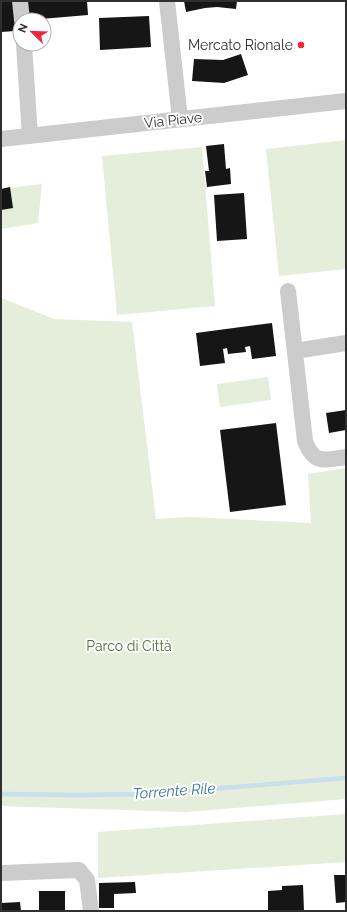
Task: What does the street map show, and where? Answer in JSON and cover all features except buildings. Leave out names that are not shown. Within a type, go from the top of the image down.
[{"type":"street","points":[[20,1],[21,12]]},
{"type":"street","points":[[167,1],[180,119]]},
{"type":"street","points":[[25,52],[30,136]]},
{"type":"street","name":"Via Piave","points":[[1,139],[346,101]]},
{"type":"street","points":[[288,291],[305,441],[309,451],[317,459],[327,460],[346,457]]},
{"type":"street","points":[[295,351],[346,343]]},
{"type":"street","points":[[1,873],[79,870],[88,880],[91,911]]},
{"type":"green space","points":[[346,140],[346,269],[279,276],[266,149]]},
{"type":"green space","points":[[202,147],[215,306],[117,315],[102,156]]},
{"type":"green space","points":[[42,184],[38,223],[1,229],[1,189]]},
{"type":"green space","name":"Parco di Città","points":[[1,299],[54,319],[132,322],[156,519],[190,517],[311,523],[308,474],[346,468],[346,799],[186,812],[1,806]]},
{"type":"green space","points":[[268,377],[271,400],[220,407],[217,384]]},
{"type":"green space","points":[[346,814],[346,862],[98,878],[98,832]]},
{"type":"waterway","name":"Torrente Rile","points":[[1,794],[147,794],[346,778]]},
{"type":"place","name":"Mercato Rionale","points":[[301,45]]}]
